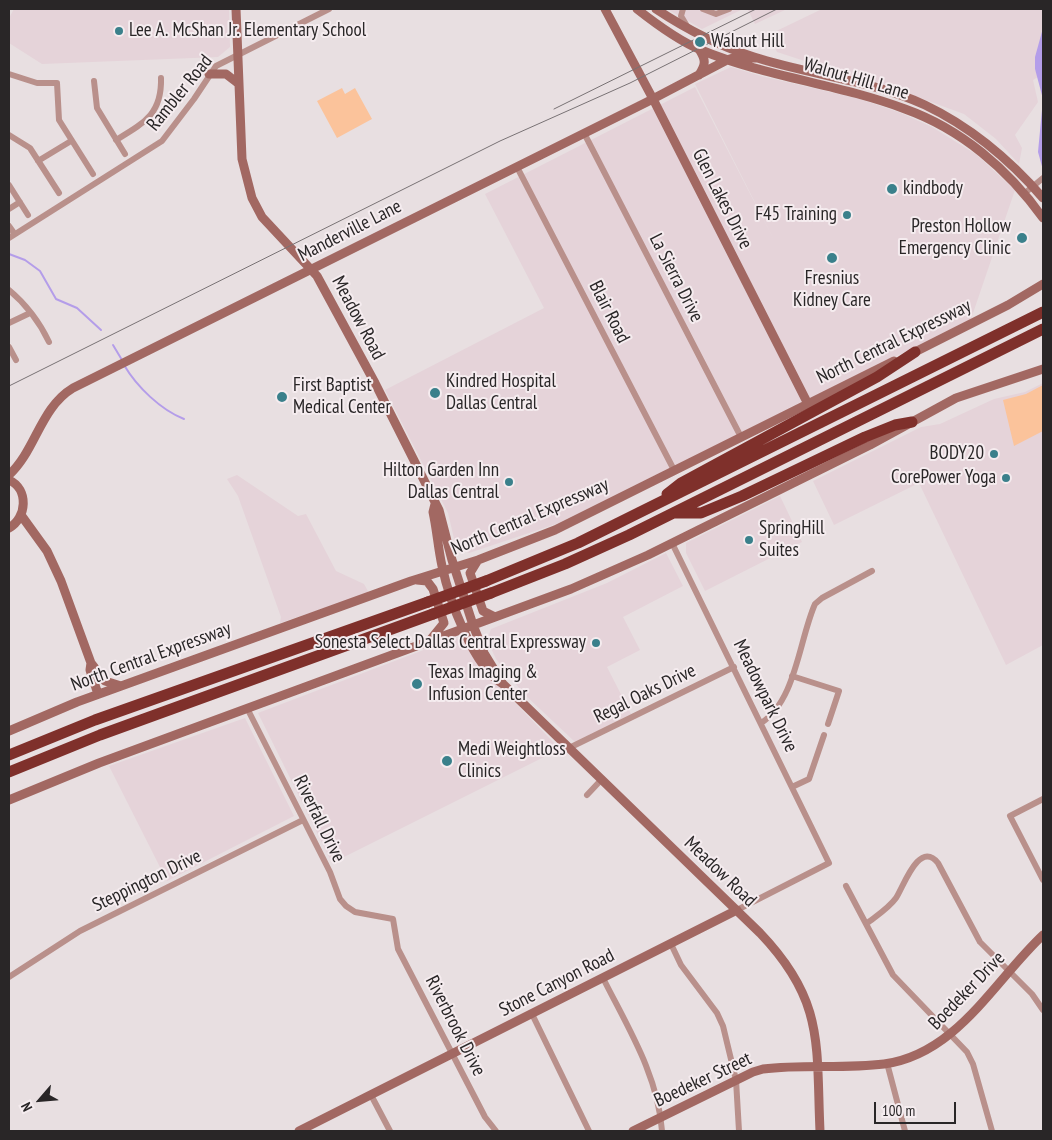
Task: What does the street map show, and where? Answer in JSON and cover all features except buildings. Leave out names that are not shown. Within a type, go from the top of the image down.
[{"type":"highway","name":"North Central Expressway","points":[[9,755],[56,735],[486,581],[578,543],[1043,312]]},
{"type":"highway","points":[[9,772],[100,735],[491,593],[578,559],[1043,330]]},
{"type":"highway","points":[[651,508],[681,482],[877,377],[915,352]]},
{"type":"highway","points":[[676,512],[701,514],[865,437],[895,425],[912,422]]},
{"type":"highway","points":[[9,748],[56,735]]},
{"type":"street","name":"Meadow Road","points":[[236,9],[242,159],[252,198],[268,225],[311,268],[343,322],[444,523],[454,568],[473,625],[484,653],[503,684]]},
{"type":"street","name":"Rambler Road","points":[[12,236],[162,141],[216,66],[329,9]]},
{"type":"street","name":"Glen Lakes Drive","points":[[607,9],[808,404]]},
{"type":"street","name":"Walnut Hill Lane","points":[[637,9],[699,49],[727,60],[869,97],[906,109],[944,126],[985,155],[1025,194],[1043,218]]},
{"type":"street","name":"Walnut Hill Lane","points":[[656,9],[689,30],[718,44],[755,58],[911,99],[949,118],[993,148],[1043,198]]},
{"type":"street","points":[[684,9],[681,16],[689,30]]},
{"type":"street","points":[[703,9],[716,14],[729,9]]},
{"type":"street","points":[[699,49],[705,61],[705,66],[699,75]]},
{"type":"street","points":[[727,60],[733,58],[755,58]]},
{"type":"street","name":"Manderville Lane","points":[[9,475],[18,465],[58,399],[73,388],[654,99],[727,60]]},
{"type":"street","points":[[9,74],[37,84],[57,82],[59,120],[93,174]]},
{"type":"street","points":[[209,74],[226,74],[239,84]]},
{"type":"street","points":[[825,86],[828,77]]},
{"type":"street","points":[[116,140],[140,125],[156,110],[162,78]]},
{"type":"street","points":[[94,81],[97,108],[125,154]]},
{"type":"street","points":[[944,126],[949,118]]},
{"type":"street","name":"La Sierra Drive","points":[[584,133],[741,437]]},
{"type":"street","points":[[9,135],[30,148],[59,193]]},
{"type":"street","points":[[38,161],[71,141]]},
{"type":"street","name":"Blair Road","points":[[517,167],[674,470]]},
{"type":"street","points":[[1025,194],[1043,179]]},
{"type":"street","points":[[9,185],[28,215]]},
{"type":"street","points":[[9,209],[20,202]]},
{"type":"street","points":[[9,226],[12,236]]},
{"type":"street","name":"North Central Expressway","points":[[9,731],[98,694],[411,581],[478,560],[576,520],[915,352],[1008,305],[1043,284]]},
{"type":"street","points":[[9,290],[12,297],[36,317],[49,342]]},
{"type":"street","points":[[9,324],[30,313]]},
{"type":"street","points":[[9,347],[16,360]]},
{"type":"street","points":[[9,800],[99,763],[571,589],[672,543],[870,446],[967,393],[1043,369]]},
{"type":"street","name":"Manderville Lane","points":[[18,465],[13,483],[23,498],[21,515]]},
{"type":"street","name":"Meadow Road","points":[[435,504],[433,512],[443,571],[463,629],[486,670],[503,684],[737,910],[776,949],[797,979],[811,1014],[817,1045],[820,1131]]},
{"type":"street","points":[[38,539],[11,527],[21,515],[47,551],[61,581],[91,663],[105,681],[121,686]]},
{"type":"street","name":"Meadowpark Drive","points":[[672,543],[762,723],[829,863]]},
{"type":"street","points":[[478,560],[470,573],[484,611],[495,617]]},
{"type":"street","points":[[762,723],[775,714],[792,676],[815,604],[822,598],[872,572]]},
{"type":"street","points":[[411,581],[423,580],[430,584],[444,623],[429,641]]},
{"type":"street","points":[[91,663],[90,670],[98,694]]},
{"type":"street","name":"Regal Oaks Drive","points":[[569,748],[734,667]]},
{"type":"street","points":[[792,676],[839,691],[828,724]]},
{"type":"street","name":"Riverfall Drive","points":[[247,708],[330,872],[340,898],[346,906],[355,912],[385,916]]},
{"type":"street","points":[[792,787],[810,779],[824,735]]},
{"type":"street","points":[[587,795],[602,779]]},
{"type":"street","points":[[1043,799],[1010,816],[1043,880]]},
{"type":"street","name":"Steppington Drive","points":[[9,976],[80,931],[303,820]]},
{"type":"street","points":[[866,924],[883,912],[896,898],[914,866],[921,859],[933,858],[938,863],[980,942],[1032,994],[1043,1010]]},
{"type":"street","name":"Stone Canyon Road","points":[[299,1131],[311,1129],[371,1095],[829,863]]},
{"type":"street","points":[[846,886],[882,957],[901,986],[952,1034],[967,1052],[973,1064],[992,1131]]},
{"type":"street","name":"Riverbrook Drive","points":[[385,916],[393,919],[398,949],[485,1117],[496,1131]]},
{"type":"street","name":"Boedeker Drive","points":[[818,1066],[887,1063],[922,1052],[952,1034],[1043,935]]},
{"type":"street","points":[[671,944],[681,965],[717,1013],[727,1039],[736,1080],[738,1131]]},
{"type":"street","points":[[603,978],[654,1081],[662,1131]]},
{"type":"street","points":[[532,1014],[589,1131]]},
{"type":"street","points":[[887,1063],[905,1131]]},
{"type":"street","name":"Boedeker Street","points":[[633,1131],[736,1080],[763,1069],[818,1066]]},
{"type":"street","points":[[371,1095],[390,1131]]},
{"type":"shaded area","name":"Lee A. McShan Jr. Elementary School","points":[[14,9],[229,9],[230,47],[218,57],[42,64],[9,43],[9,18]]},
{"type":"shaded area","points":[[667,9],[743,9],[702,29]]},
{"type":"shaded area","points":[[787,9],[755,24],[748,10]]},
{"type":"shaded area","points":[[822,9],[1043,9],[1043,30],[1035,69],[1038,77],[1033,80],[1038,102],[1015,135],[1022,148],[1019,164],[996,139],[964,114],[871,80],[836,76],[823,67],[777,52],[768,35]]},
{"type":"shaded area","points":[[1043,28],[1043,99],[1035,69],[1035,57]]},
{"type":"shaded area","points":[[731,67],[761,76],[860,99],[901,113],[932,127],[977,155],[1015,190],[971,319],[559,523],[469,553],[456,547],[448,513],[385,390],[544,308],[485,194],[695,87],[775,242],[695,84]]},
{"type":"shaded area","points":[[342,88],[345,94],[355,88],[372,119],[337,138],[317,101]]},
{"type":"shaded area","points":[[1043,99],[1043,170],[1038,152]]},
{"type":"shaded area","points":[[1043,383],[1043,645],[1006,665],[919,483],[834,525],[813,481],[921,427],[940,424],[994,399],[1025,392]]},
{"type":"shaded area","points":[[1043,385],[1043,431],[1014,446],[1003,400],[1026,394]]},
{"type":"shaded area","points":[[237,475],[298,516],[306,514],[336,571],[364,584],[369,593],[280,623],[281,617],[238,496],[227,479]]},
{"type":"shaded area","points":[[780,496],[802,542],[705,591],[686,553],[686,543]]},
{"type":"shaded area","points":[[666,553],[683,586],[623,617],[640,650],[607,667],[631,714],[575,742],[523,693],[496,659],[487,640],[491,629],[607,583]]},
{"type":"shaded area","points":[[455,638],[463,641],[483,670],[560,749],[332,863],[258,713]]},
{"type":"shaded area","points":[[245,718],[294,816],[167,881],[109,766]]},
{"type":"waterway","points":[[9,254],[25,260],[40,271],[56,299],[77,308],[101,330]]},
{"type":"waterway","points":[[113,345],[122,360]]},
{"type":"waterway","points":[[124,365],[150,397],[167,410],[184,419]]},
{"type":"tram line","points":[[554,109],[756,9]]},
{"type":"tram line","points":[[9,386],[500,141],[630,83],[777,9]]},
{"type":"place","name":"Lee A. McShan Jr. Elementary School","points":[[119,31]]},
{"type":"place","name":"Walnut Hill","points":[[700,42]]},
{"type":"place","name":"kindbody","points":[[892,189]]},
{"type":"place","name":"F45 Training","points":[[847,215]]},
{"type":"place","name":"Preston Hollow Emergency Clinic","points":[[1022,238]]},
{"type":"place","name":"Fresnius Kidney Care","points":[[832,258]]},
{"type":"place","name":"Kindred Hospital Dallas Central","points":[[435,393]]},
{"type":"place","name":"First Baptist Medical Center","points":[[282,397]]},
{"type":"place","name":"BODY20","points":[[994,454]]},
{"type":"place","name":"CorePower Yoga","points":[[1006,478]]},
{"type":"place","name":"Hilton Garden Inn Dallas Central","points":[[509,482]]},
{"type":"place","name":"SpringHill Suites","points":[[749,540]]},
{"type":"place","name":"Sonesta Select Dallas Central Expressway","points":[[596,643]]},
{"type":"place","name":"Texas Imaging & Infusion Center","points":[[417,684]]},
{"type":"place","name":"Medi Weightloss Clinics","points":[[447,761]]}]
